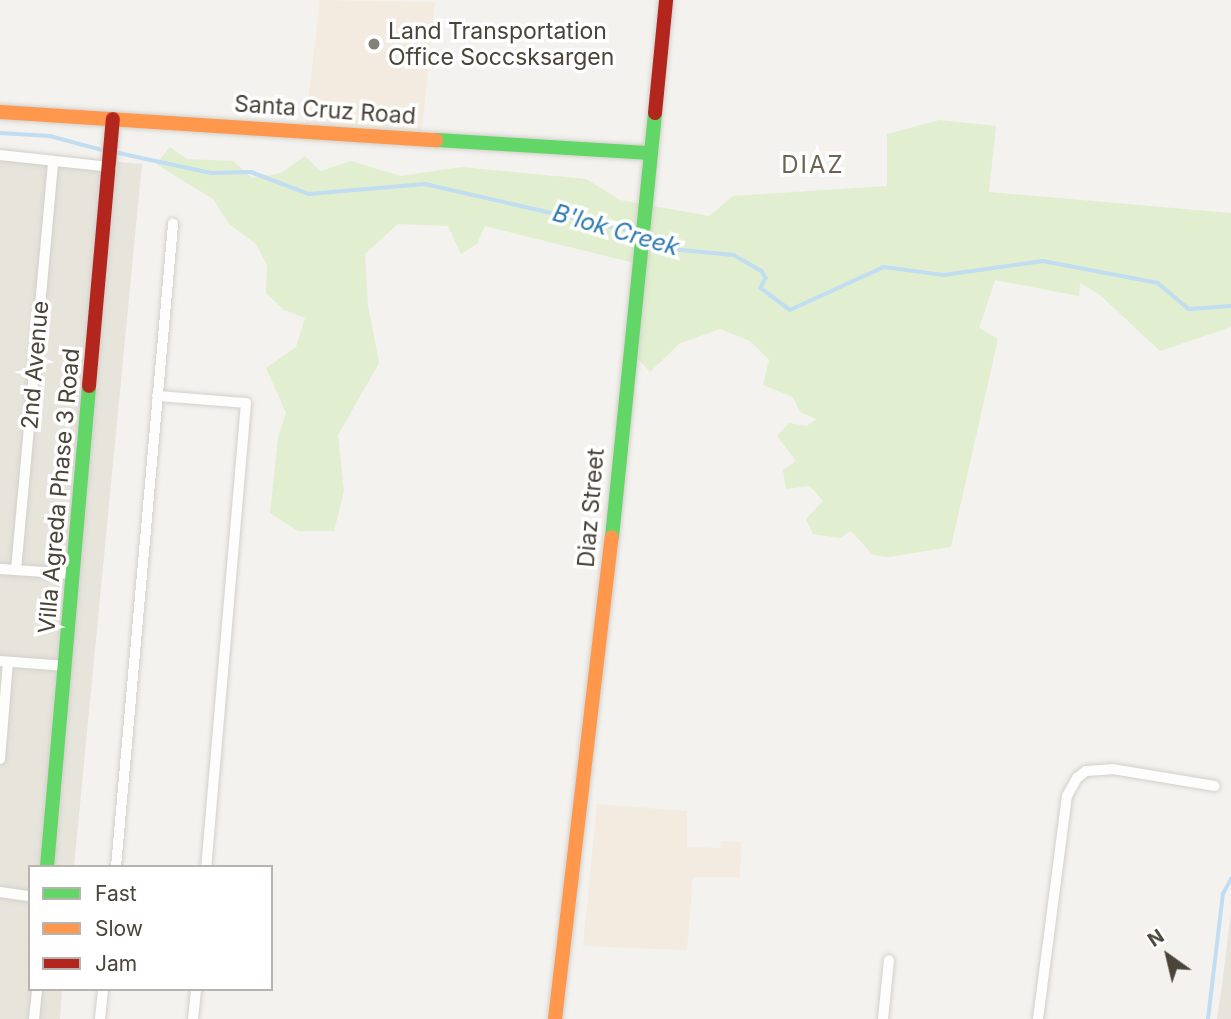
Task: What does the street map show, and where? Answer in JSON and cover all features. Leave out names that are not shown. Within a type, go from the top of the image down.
[{"type":"street","name":"Diaz Street","points":[[555,1019],[600,658],[648,153],[666,0]]},
{"type":"street","name":"Santa Cruz Road","points":[[0,112],[648,153]]},
{"type":"street","name":"Villa Agreda Phase 3 Road","points":[[47,865],[113,119]]},
{"type":"street","points":[[0,155],[53,161],[111,157]]},
{"type":"street","name":"2nd Avenue","points":[[16,570],[53,161]]},
{"type":"street","points":[[116,865],[173,225]]},
{"type":"street","points":[[157,396],[246,403],[206,865]]},
{"type":"street","points":[[0,569],[74,574]]},
{"type":"street","points":[[0,759],[4,661],[65,666]]},
{"type":"street","points":[[1038,1019],[1067,796],[1077,778],[1086,771],[1112,769],[1215,786]]},
{"type":"street","points":[[0,892],[28,896]]},
{"type":"street","points":[[883,1019],[889,960]]},
{"type":"street","points":[[34,1019],[37,991]]},
{"type":"street","points":[[100,1019],[103,991]]},
{"type":"street","points":[[193,1019],[196,991]]},
{"type":"shaded area","points":[[320,0],[435,2],[422,131],[305,125]]},
{"type":"shaded area","points":[[0,151],[142,164],[74,865],[28,865],[28,991],[62,991],[60,1019],[0,1019]]},
{"type":"shaded area","points":[[597,804],[687,811],[687,847],[720,848],[721,841],[742,842],[740,877],[693,877],[687,950],[583,946]]},
{"type":"shaded area","points":[[1231,912],[1231,1019],[1217,1019],[1222,985]]},
{"type":"green space","points":[[939,120],[996,126],[989,192],[1231,213],[1231,327],[1160,351],[1100,295],[1080,283],[1079,296],[995,280],[979,328],[998,339],[951,547],[889,557],[873,555],[851,531],[840,538],[813,534],[806,519],[823,501],[810,486],[786,489],[783,470],[796,461],[777,436],[789,423],[807,426],[816,419],[800,412],[793,397],[763,385],[769,360],[750,341],[720,329],[679,344],[650,372],[636,357],[646,266],[485,226],[477,244],[461,254],[448,226],[398,224],[365,254],[368,305],[379,363],[338,435],[344,491],[334,531],[298,531],[270,513],[278,438],[286,413],[266,368],[296,347],[305,318],[284,310],[266,293],[267,265],[256,244],[229,224],[213,199],[156,164],[170,147],[187,159],[233,161],[252,178],[281,173],[305,156],[320,171],[351,161],[401,176],[461,167],[586,179],[620,200],[709,216],[733,196],[887,186],[887,134]]},
{"type":"waterway","name":"B'lok Creek","points":[[0,133],[50,136],[106,151]]},
{"type":"waterway","name":"B'lok Creek","points":[[114,152],[211,173],[251,172],[309,194],[425,184],[639,233]]},
{"type":"waterway","name":"B'lok Creek","points":[[645,237],[660,248],[734,255],[762,271],[766,278],[761,288],[790,310],[884,267],[944,275],[1043,261],[1158,283],[1189,309],[1231,306]]},
{"type":"waterway","points":[[1208,1019],[1223,894],[1231,879]]},
{"type":"traffic: fast","points":[[612,537],[655,113]]},
{"type":"traffic: fast","points":[[436,140],[648,153]]},
{"type":"traffic: fast","points":[[47,865],[89,386]]},
{"type":"traffic: slow","points":[[0,112],[436,140]]},
{"type":"traffic: slow","points":[[555,1019],[612,537]]},
{"type":"traffic: jam","points":[[655,113],[666,0]]},
{"type":"traffic: jam","points":[[89,386],[113,119]]},
{"type":"place","name":"Land Transportation Office Soccsksargen","points":[[374,44]]},
{"type":"district","name":"DIAZ","points":[[813,165]]}]
